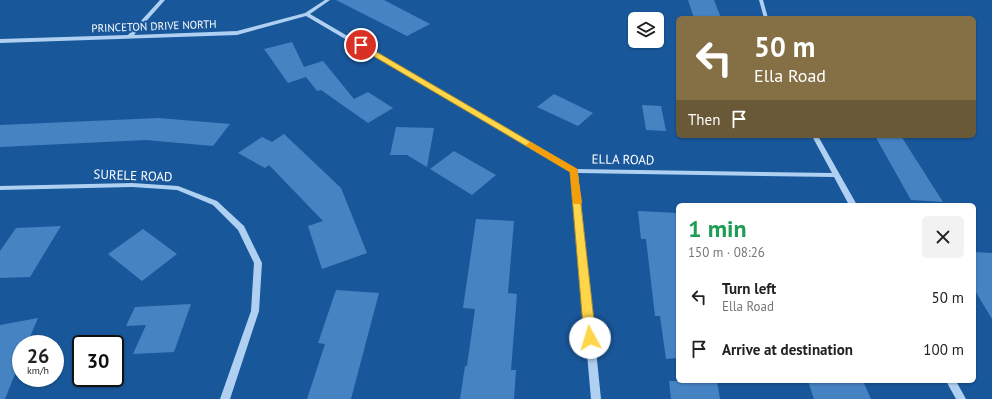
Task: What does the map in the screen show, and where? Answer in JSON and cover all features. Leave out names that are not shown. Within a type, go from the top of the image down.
[{"type":"street","points":[[129,37],[163,0]]},
{"type":"street","name":"PRINCETON DRIVE NORTH","points":[[0,41],[237,33],[307,14],[328,0]]},
{"type":"street","points":[[761,0],[765,16]]},
{"type":"street","name":"ELLA ROAD","points":[[307,14],[574,171],[836,175]]},
{"type":"street","points":[[816,138],[852,203]]},
{"type":"street","points":[[574,171],[596,399]]},
{"type":"street","name":"SURELE ROAD","points":[[0,188],[132,185],[178,188],[215,203],[241,228],[258,263],[255,311],[225,399]]},
{"type":"street","points":[[952,383],[961,399]]},
{"type":"building","points":[[336,0],[384,0],[430,24],[407,36]]},
{"type":"building","points":[[688,0],[714,0],[720,16],[693,16]]},
{"type":"building","points":[[292,42],[304,67],[323,61],[354,99],[368,92],[393,108],[368,123],[321,90],[317,91],[306,77],[288,83],[264,49]]},
{"type":"building","points":[[554,94],[593,113],[578,126],[537,107]]},
{"type":"building","points":[[642,105],[661,106],[666,131],[646,130]]},
{"type":"building","points":[[159,118],[230,124],[213,146],[146,140],[0,147],[0,125]]},
{"type":"building","points":[[396,127],[434,128],[427,167],[407,155],[390,155]]},
{"type":"building","points":[[284,134],[341,188],[367,253],[322,269],[308,226],[323,221],[269,165],[265,168],[238,153],[262,137],[272,142]]},
{"type":"building","points":[[876,138],[902,138],[943,202],[911,200]]},
{"type":"building","points":[[454,151],[496,175],[472,195],[430,169]]},
{"type":"building","points":[[638,211],[676,213],[676,358],[666,359],[660,316],[655,316],[646,239],[641,239]]},
{"type":"building","points":[[476,219],[514,221],[508,293],[517,294],[511,370],[516,370],[514,399],[460,399],[465,366],[467,366],[475,309],[463,308]]},
{"type":"building","points":[[61,226],[30,277],[0,278],[0,251],[16,228]]},
{"type":"building","points":[[143,229],[177,254],[142,281],[108,254]]},
{"type":"building","points":[[976,252],[992,253],[992,319],[976,292]]},
{"type":"building","points":[[336,290],[379,293],[351,399],[307,399],[325,344],[318,343]]},
{"type":"building","points":[[191,304],[174,352],[133,354],[146,325],[126,326],[135,307]]},
{"type":"building","points":[[38,318],[31,335],[12,335],[12,382],[5,399],[0,399],[0,325]]},
{"type":"building","points":[[669,381],[676,381],[676,383],[717,383],[720,399],[671,399]]},
{"type":"building","points":[[809,383],[864,383],[871,399],[814,399]]},
{"type":"slow traffic","points":[[530,145],[574,171],[577,202]]},
{"type":"route","points":[[361,45],[574,171],[590,338]]}]
